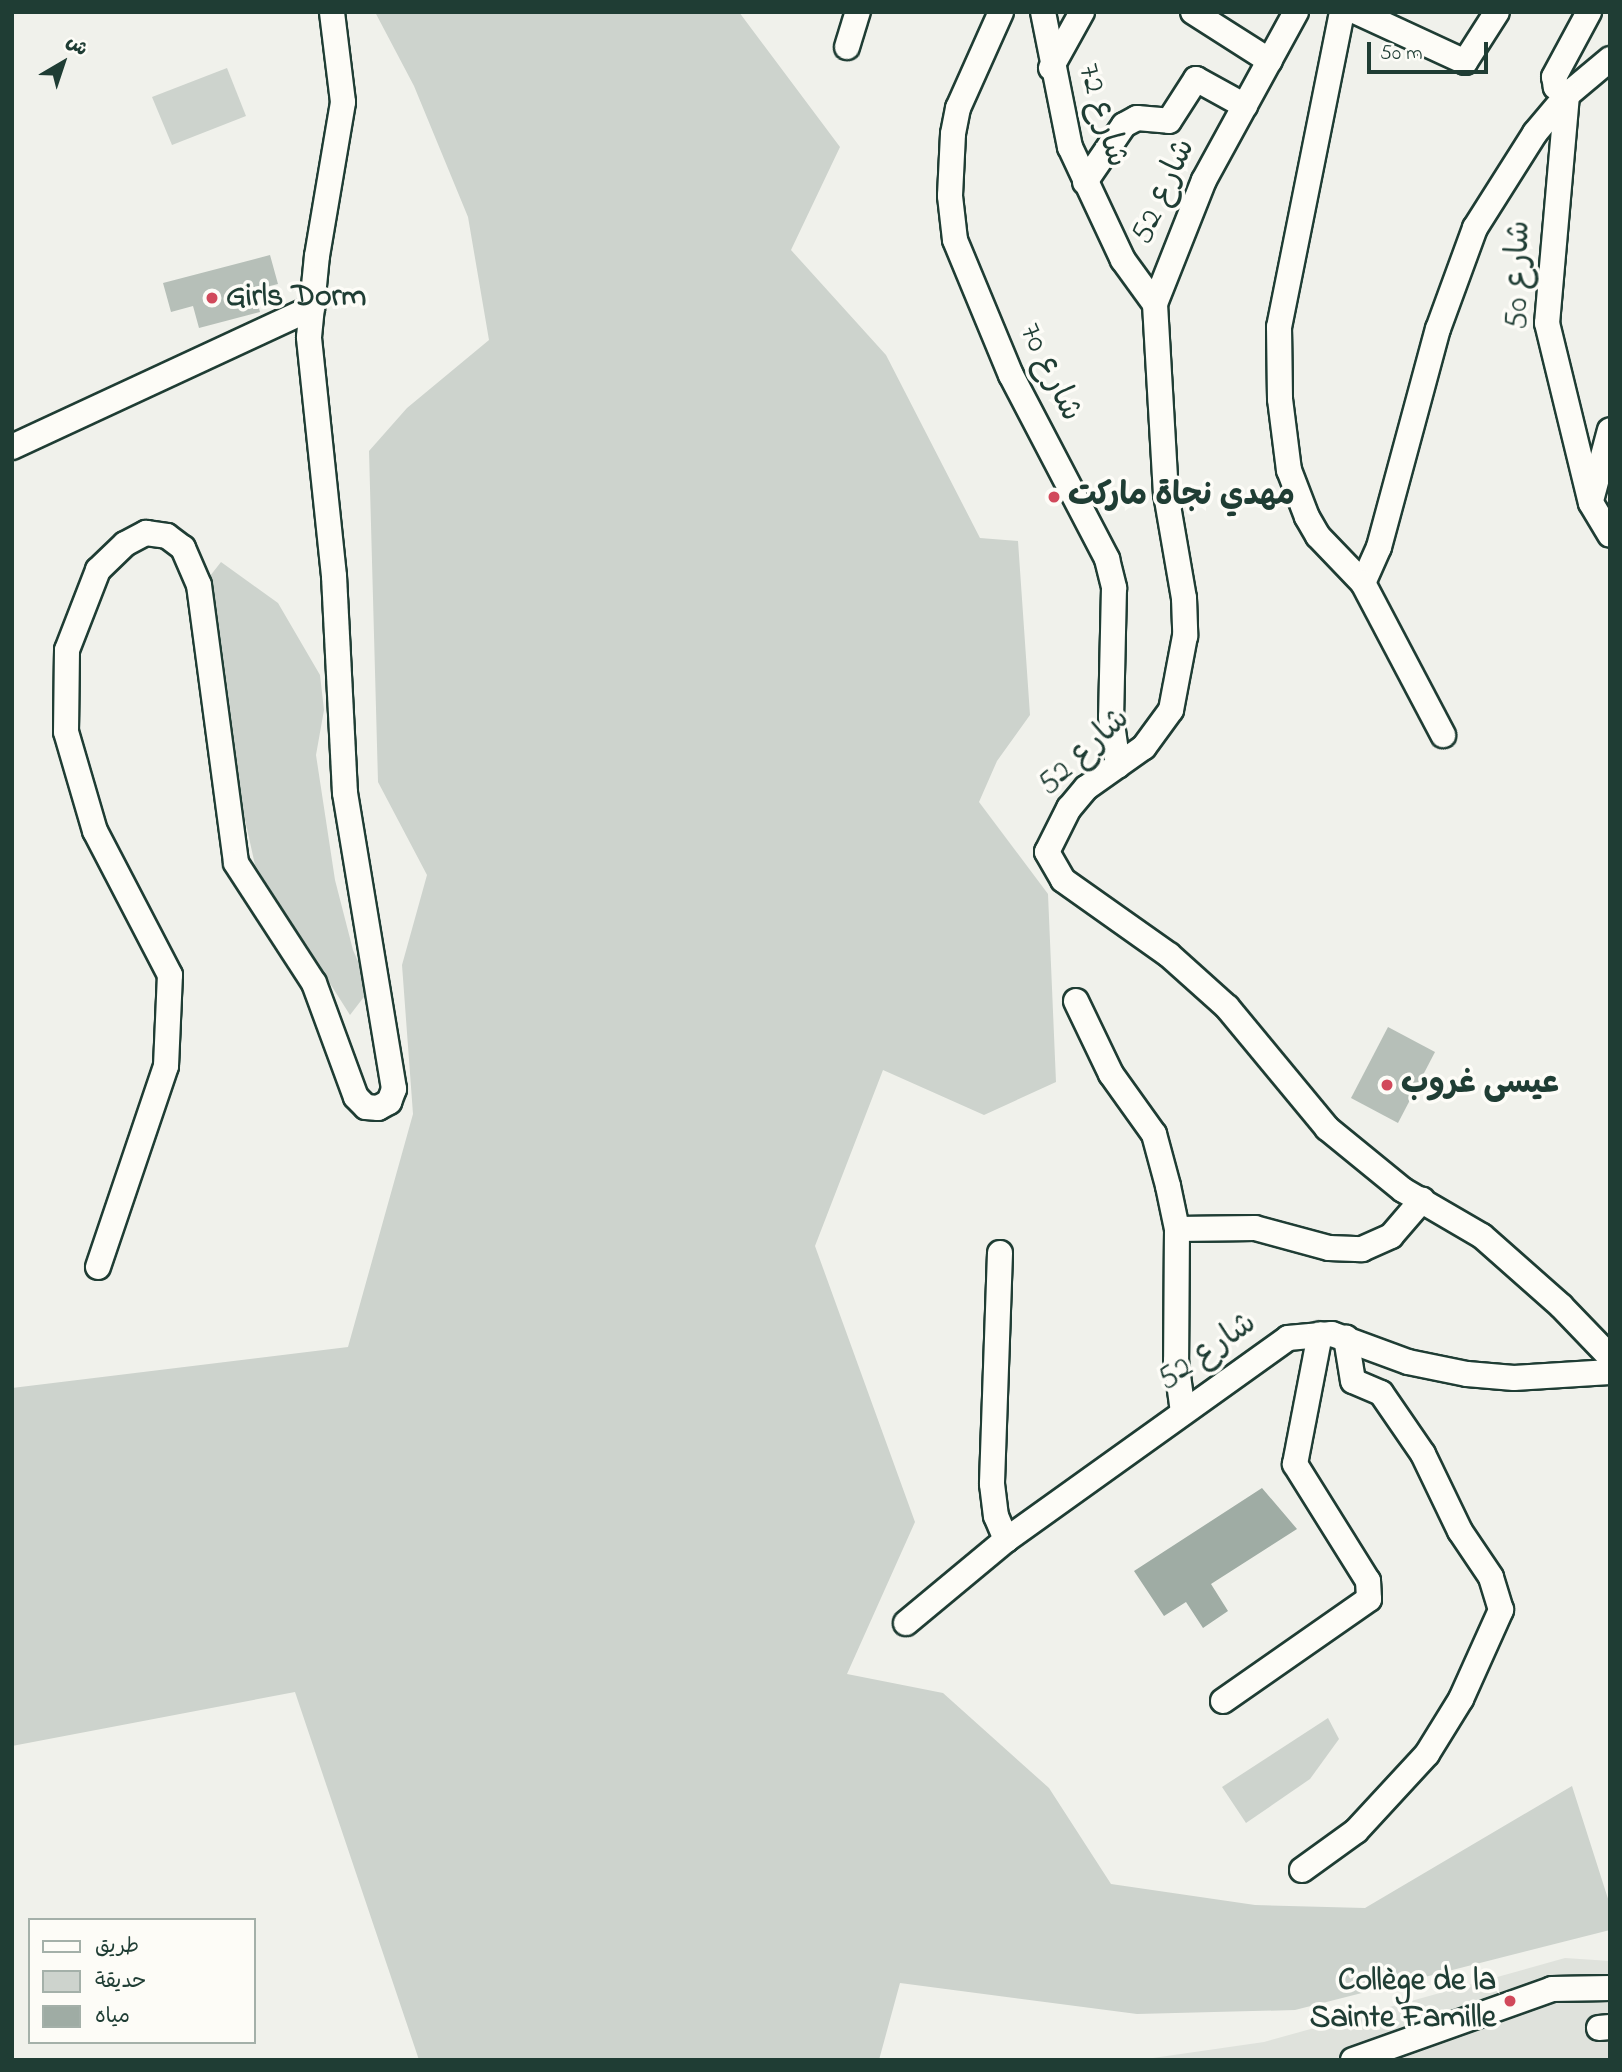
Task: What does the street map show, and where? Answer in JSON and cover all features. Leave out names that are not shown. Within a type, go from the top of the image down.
[{"type":"street","points":[[847,47],[858,12]]},
{"type":"street","name":"شارع 70","points":[[1002,12],[958,108],[953,134],[950,196],[955,240],[1011,374],[1107,559],[1114,588],[1111,717],[1118,765]]},
{"type":"street","name":"شارع 72","points":[[1043,12],[1058,108],[1085,181],[1123,260],[1155,304]]},
{"type":"street","points":[[1051,68],[1082,12]]},
{"type":"street","points":[[1193,12],[1270,61]]},
{"type":"street","name":"شارع 52","points":[[1296,12],[1177,237],[1155,304],[1166,494],[1179,557],[1185,636],[1171,710],[1144,747],[1086,788],[1056,825],[1047,852],[1054,870],[1169,955],[1227,1007],[1327,1128],[1422,1199],[1482,1236],[1562,1306],[1610,1357]]},
{"type":"street","points":[[1342,12],[1279,327],[1280,399],[1289,470],[1307,517],[1318,536],[1363,583],[1443,735]]},
{"type":"street","points":[[1357,12],[1393,25],[1465,62],[1497,12]]},
{"type":"street","name":"شارع 50","points":[[1590,12],[1555,77],[1556,88],[1567,95],[1547,323],[1591,503],[1610,535]]},
{"type":"street","points":[[98,1267],[166,1066],[170,975],[95,831],[66,732],[67,650],[98,570],[125,544],[146,533],[167,536],[183,548],[199,585],[236,863],[314,983],[356,1097],[366,1107],[378,1108],[389,1102],[394,1089],[345,793],[334,576],[309,337],[344,102],[335,24]]},
{"type":"street","points":[[1363,583],[1382,536],[1438,329],[1475,228],[1517,159],[1567,95],[1610,60]]},
{"type":"street","points":[[1085,181],[1124,125],[1137,118],[1169,121],[1196,79],[1245,106]]},
{"type":"street","points":[[12,447],[312,308]]},
{"type":"street","points":[[278,322],[309,337]]},
{"type":"street","points":[[1591,503],[1610,430]]},
{"type":"street","points":[[1076,1001],[1111,1074],[1154,1134],[1177,1229],[1176,1361],[1183,1412]]},
{"type":"street","points":[[1177,1229],[1255,1228],[1329,1248],[1362,1249],[1391,1236],[1422,1199]]},
{"type":"street","points":[[1000,1253],[992,1484],[996,1516],[1006,1540]]},
{"type":"street","points":[[1223,1701],[1368,1599],[1368,1581],[1295,1464],[1320,1334]]},
{"type":"street","name":"شارع 52","points":[[905,1623],[1006,1540],[1269,1347],[1320,1334],[1346,1338],[1408,1362],[1467,1374],[1527,1378],[1610,1372]]},
{"type":"street","points":[[1302,1870],[1356,1831],[1427,1754],[1461,1699],[1501,1610],[1491,1577],[1460,1531],[1423,1454],[1381,1393],[1353,1381],[1346,1338]]},
{"type":"street","points":[[1353,2060],[1552,1989],[1610,1988]]},
{"type":"shaded area","name":"Collège de la Sainte Famille","points":[[1565,1958],[1610,1961],[1610,2060],[1139,2060],[1264,2042]]},
{"type":"green space","points":[[375,12],[739,12],[840,147],[791,250],[886,355],[980,538],[1018,541],[1030,715],[997,761],[979,802],[1048,894],[1056,1082],[984,1115],[883,1070],[815,1246],[915,1522],[847,1674],[943,1693],[1049,1788],[1111,1884],[1255,1905],[1365,1908],[1572,1786],[1610,1905],[1610,1930],[1295,2010],[1137,2014],[900,1983],[879,2060],[419,2060],[295,1692],[12,1746],[12,1388],[348,1347],[413,1114],[402,965],[427,875],[378,782],[369,451],[407,408],[489,340],[468,217],[414,86]]},
{"type":"green space","points":[[227,68],[246,116],[172,145],[152,97]]},
{"type":"green space","points":[[221,562],[278,603],[320,675],[324,710],[316,755],[335,880],[353,950],[370,989],[350,1015],[255,865],[238,788],[210,576]]},
{"type":"green space","points":[[1328,1718],[1339,1739],[1310,1779],[1246,1823],[1222,1787]]},
{"type":"water","points":[[1262,1488],[1297,1529],[1211,1584],[1228,1611],[1203,1628],[1186,1602],[1164,1616],[1134,1571]]},
{"type":"building","name":"Girls Dorm","points":[[270,255],[278,284],[254,290],[260,312],[199,328],[193,306],[171,312],[163,283]]},
{"type":"building","name":"عيسى غروب","points":[[1388,1027],[1435,1052],[1398,1123],[1351,1098]]},
{"type":"place","name":"Girls Dorm","points":[[212,298]]},
{"type":"place","name":"مهدي نجاة ماركت","points":[[1054,497]]},
{"type":"place","name":"عيسى غروب","points":[[1387,1085]]},
{"type":"place","name":"Collège de la Sainte Famille","points":[[1510,2001]]}]
